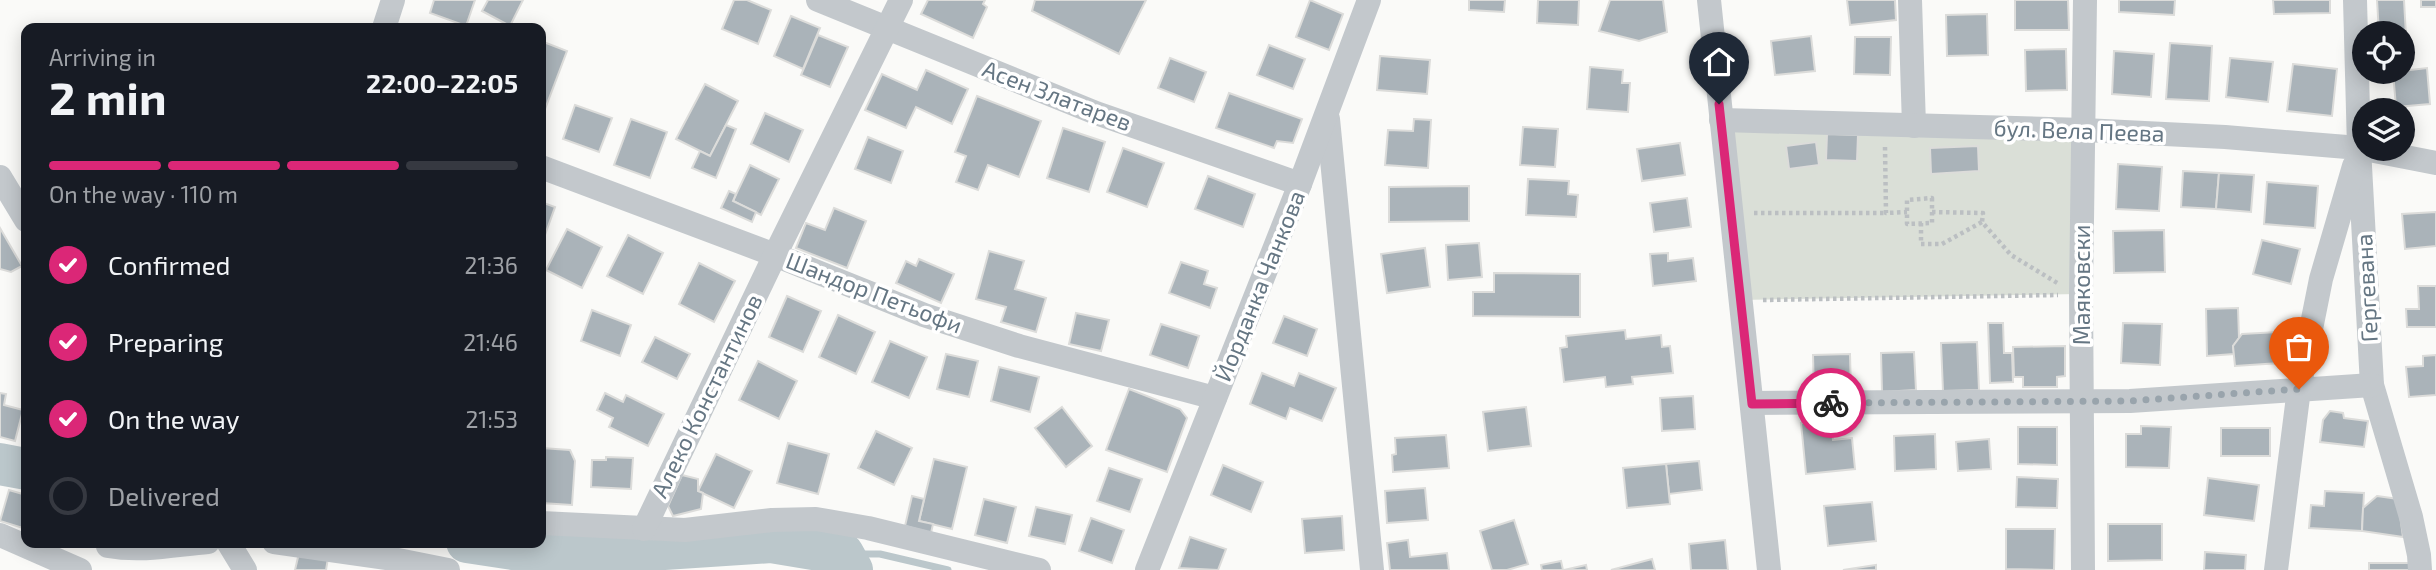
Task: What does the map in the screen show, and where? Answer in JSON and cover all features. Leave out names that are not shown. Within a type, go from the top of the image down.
[{"type":"street","points":[[386,23],[393,0]]},
{"type":"street","name":"Асен Златарев","points":[[818,0],[1097,113],[1300,184]]},
{"type":"street","name":"Алеко Константинов","points":[[643,529],[901,0]]},
{"type":"street","name":"Йорданка Чанкова","points":[[1147,570],[1300,184],[1368,0]]},
{"type":"street","points":[[1709,0],[1769,570]]},
{"type":"street","points":[[1910,0],[1914,126]]},
{"type":"street","name":"Маяковски","points":[[2083,570],[2081,295],[2085,0]]},
{"type":"street","name":"Гергевана","points":[[2355,0],[2358,98]]},
{"type":"street","points":[[1327,111],[1371,570]]},
{"type":"street","name":"бул. Вела Пеева","points":[[1721,120],[2084,130],[2225,137],[2352,147]]},
{"type":"street","name":"бул. Вела Пеева","points":[[2415,159],[2436,163]]},
{"type":"street","points":[[2276,570],[2299,389],[2321,279],[2355,161]]},
{"type":"street","name":"Гергевана","points":[[2360,161],[2372,385],[2411,517],[2420,570]]},
{"type":"street","name":"Шандор Петьофи","points":[[546,169],[947,323],[1019,346],[1215,398]]},
{"type":"street","points":[[0,177],[21,212]]},
{"type":"street","points":[[1752,404],[2130,401],[2372,385]]},
{"type":"street","points":[[546,523],[685,530],[772,520],[816,519],[868,528],[1039,570]]},
{"type":"street","points":[[0,535],[21,544]]},
{"type":"street","points":[[30,548],[82,570],[105,548]]},
{"type":"street","points":[[123,548],[157,548]]},
{"type":"street","points":[[232,548],[245,570]]},
{"type":"street","points":[[316,548],[448,570]]},
{"type":"path","points":[[1885,125],[1886,213]]},
{"type":"path","points":[[1933,198],[1932,223],[1907,224],[1907,212],[1907,200],[1933,198]]},
{"type":"path","points":[[1731,213],[1907,212]]},
{"type":"path","points":[[1933,212],[1983,213],[1982,222],[2011,255],[2045,278],[2081,295]]},
{"type":"path","points":[[1921,223],[1921,244],[1942,244],[1982,222]]},
{"type":"path","points":[[1741,300],[2081,295]]},
{"type":"shaded area","points":[[1721,120],[2058,129],[2084,147],[2081,294],[1741,300]]},
{"type":"building","points":[[434,0],[475,0],[467,23],[458,23],[430,13]]},
{"type":"building","points":[[488,0],[523,0],[512,23],[504,23],[482,11]]},
{"type":"building","points":[[734,0],[747,0],[771,10],[758,44],[722,29]]},
{"type":"building","points":[[928,0],[985,0],[983,4],[987,7],[973,38],[921,14]]},
{"type":"building","points":[[1035,0],[1146,0],[1119,54],[1032,11]]},
{"type":"building","points":[[1310,0],[1343,14],[1329,50],[1296,37]]},
{"type":"building","points":[[1469,0],[1505,0],[1504,12],[1469,10]]},
{"type":"building","points":[[1538,0],[1579,0],[1578,25],[1537,23]]},
{"type":"building","points":[[1610,0],[1663,0],[1667,32],[1639,41],[1599,31]]},
{"type":"building","points":[[1847,0],[1895,0],[1896,20],[1850,25]]},
{"type":"building","points":[[2015,0],[2068,0],[2069,30],[2015,30]]},
{"type":"building","points":[[2119,0],[2175,0],[2174,15],[2119,12]]},
{"type":"building","points":[[2273,0],[2330,0],[2330,13],[2274,14]]},
{"type":"building","points":[[2377,0],[2404,0],[2405,21],[2378,21]]},
{"type":"building","points":[[2421,0],[2436,0],[2436,7],[2421,7]]},
{"type":"building","points":[[1987,14],[1988,55],[1947,56],[1946,15]]},
{"type":"building","points":[[791,16],[820,28],[803,69],[774,56]]},
{"type":"building","points":[[818,35],[848,47],[830,87],[801,75]]},
{"type":"building","points":[[1811,36],[1815,71],[1775,75],[1771,41]]},
{"type":"building","points":[[1855,37],[1891,37],[1890,75],[1854,74]]},
{"type":"building","points":[[546,43],[567,51],[546,106]]},
{"type":"building","points":[[2170,43],[2212,46],[2209,101],[2166,99]]},
{"type":"building","points":[[1269,45],[1305,59],[1293,89],[1257,75]]},
{"type":"building","points":[[2066,49],[2067,90],[2026,91],[2025,50]]},
{"type":"building","points":[[2114,51],[2154,54],[2151,97],[2112,94]]},
{"type":"building","points":[[1380,56],[1430,60],[1427,94],[1377,90]]},
{"type":"building","points":[[1170,58],[1206,72],[1194,102],[1158,88]]},
{"type":"building","points":[[2230,58],[2273,62],[2268,102],[2226,97]]},
{"type":"building","points":[[2293,64],[2337,69],[2332,116],[2287,111]]},
{"type":"building","points":[[1590,67],[1623,70],[1622,83],[1630,83],[1628,112],[1587,109]]},
{"type":"building","points":[[2427,68],[2430,104],[2415,105],[2415,98],[2395,98],[2394,84],[2415,84],[2415,69]]},
{"type":"building","points":[[926,70],[968,89],[952,124],[916,107],[906,128],[865,110],[882,74],[917,90]]},
{"type":"building","points":[[705,84],[738,101],[710,156],[676,139]]},
{"type":"building","points":[[1229,93],[1302,119],[1293,143],[1277,141],[1274,148],[1216,128]]},
{"type":"building","points":[[977,96],[1041,121],[1019,177],[988,165],[978,190],[956,182],[966,156],[955,152]]},
{"type":"building","points":[[575,105],[612,118],[599,152],[563,139]]},
{"type":"building","points":[[765,113],[803,130],[789,162],[751,144]]},
{"type":"building","points":[[631,119],[667,132],[650,178],[614,165]]},
{"type":"building","points":[[1414,119],[1431,120],[1428,168],[1385,165],[1388,130],[1413,131]]},
{"type":"building","points":[[726,125],[736,129],[716,178],[692,168],[700,151],[710,156]]},
{"type":"building","points":[[1523,127],[1558,129],[1555,167],[1520,165]]},
{"type":"building","points":[[1063,128],[1105,142],[1089,192],[1047,178]]},
{"type":"building","points":[[1827,134],[1858,135],[1857,161],[1826,160]]},
{"type":"building","points":[[868,137],[903,151],[891,183],[855,169]]},
{"type":"building","points":[[1816,142],[1819,165],[1789,169],[1786,146]]},
{"type":"building","points":[[1680,143],[1685,175],[1642,181],[1637,149]]},
{"type":"building","points":[[1978,146],[1979,171],[1931,174],[1930,148]]},
{"type":"building","points":[[1123,148],[1164,163],[1147,207],[1107,192]]},
{"type":"building","points":[[2118,164],[2162,167],[2159,211],[2116,209]]},
{"type":"building","points":[[750,165],[779,179],[761,215],[733,201]]},
{"type":"building","points":[[2183,171],[2219,173],[2216,209],[2181,207]]},
{"type":"building","points":[[2219,173],[2254,175],[2251,212],[2216,209]]},
{"type":"building","points":[[1208,176],[1255,194],[1243,227],[1195,209]]},
{"type":"building","points":[[1528,179],[1569,181],[1568,194],[1578,195],[1576,217],[1526,215]]},
{"type":"building","points":[[2267,182],[2318,186],[2315,228],[2264,224]]},
{"type":"building","points":[[1469,186],[1469,221],[1389,222],[1389,187]]},
{"type":"building","points":[[729,191],[736,194],[733,201],[756,212],[752,222],[721,208]]},
{"type":"building","points":[[1687,198],[1691,227],[1654,232],[1650,203]]},
{"type":"building","points":[[546,204],[555,207],[546,232]]},
{"type":"building","points":[[834,208],[866,221],[847,268],[796,248],[806,223],[825,230]]},
{"type":"building","points":[[2436,212],[2436,246],[2405,249],[2402,214]]},
{"type":"building","points":[[0,228],[21,267],[11,272],[0,269]]},
{"type":"building","points":[[567,229],[602,247],[582,288],[546,270]]},
{"type":"building","points":[[2164,230],[2165,272],[2114,273],[2113,231]]},
{"type":"building","points":[[628,235],[663,253],[643,294],[607,276]]},
{"type":"building","points":[[2262,240],[2300,249],[2291,284],[2253,274]]},
{"type":"building","points":[[1479,243],[1482,277],[1448,280],[1446,245]]},
{"type":"building","points":[[1425,248],[1430,287],[1387,293],[1381,254]]},
{"type":"building","points":[[989,251],[1024,261],[1015,289],[1046,298],[1036,332],[1001,322],[1006,307],[976,299]]},
{"type":"building","points":[[1668,253],[1668,261],[1693,258],[1696,281],[1653,286],[1650,254]]},
{"type":"building","points":[[919,259],[954,274],[941,303],[896,283],[906,261],[916,266]]},
{"type":"building","points":[[1181,262],[1208,271],[1204,284],[1217,288],[1210,308],[1169,293]]},
{"type":"building","points":[[699,263],[735,281],[714,322],[679,304]]},
{"type":"building","points":[[1494,273],[1580,274],[1580,317],[1473,316],[1473,292],[1494,292]]},
{"type":"building","points":[[2418,286],[2436,286],[2436,327],[2407,327],[2406,309],[2419,309]]},
{"type":"building","points":[[787,296],[821,311],[803,352],[769,337]]},
{"type":"building","points":[[2238,308],[2239,338],[2233,346],[2234,354],[2207,356],[2206,309]]},
{"type":"building","points":[[592,310],[631,325],[620,356],[581,341]]},
{"type":"building","points":[[1076,313],[1109,320],[1101,351],[1069,344]]},
{"type":"building","points":[[838,315],[875,332],[856,374],[819,357]]},
{"type":"building","points":[[1284,316],[1317,329],[1307,356],[1273,343]]},
{"type":"building","points":[[1988,323],[2003,323],[2004,353],[2012,353],[2013,382],[1990,383]]},
{"type":"building","points":[[2123,323],[2162,324],[2160,365],[2121,363]]},
{"type":"building","points":[[1161,324],[1199,336],[1188,368],[1150,355]]},
{"type":"building","points":[[1625,330],[1626,339],[1661,335],[1662,347],[1670,346],[1673,373],[1632,377],[1633,384],[1606,387],[1605,377],[1564,382],[1560,348],[1567,347],[1566,336]]},
{"type":"building","points":[[2278,332],[2280,363],[2235,366],[2233,346],[2242,334]]},
{"type":"building","points":[[655,337],[690,354],[677,379],[642,362]]},
{"type":"building","points":[[890,341],[927,357],[909,398],[872,382]]},
{"type":"building","points":[[1977,342],[1979,390],[1943,391],[1941,343]]},
{"type":"building","points":[[2065,346],[2065,376],[2057,377],[2057,387],[2023,387],[2023,377],[2014,377],[2013,347]]},
{"type":"building","points":[[1914,352],[1916,390],[1882,392],[1881,353]]},
{"type":"building","points":[[946,354],[978,361],[969,397],[937,389]]},
{"type":"building","points":[[1850,354],[1851,391],[1814,392],[1813,355]]},
{"type":"building","points":[[2436,355],[2436,395],[2409,397],[2406,367],[2423,366],[2423,356]]},
{"type":"building","points":[[758,361],[797,381],[779,419],[739,400]]},
{"type":"building","points":[[999,367],[1039,377],[1030,412],[991,401]]},
{"type":"building","points":[[1262,373],[1294,386],[1299,373],[1336,388],[1322,421],[1290,408],[1286,419],[1250,404]]},
{"type":"building","points":[[1129,389],[1180,409],[1187,418],[1167,472],[1106,450]]},
{"type":"building","points":[[0,393],[6,394],[4,405],[21,409],[21,418],[15,441],[0,437]]},
{"type":"building","points":[[605,393],[623,402],[626,395],[664,414],[648,446],[609,427],[613,418],[597,410]]},
{"type":"building","points":[[1693,396],[1695,429],[1662,431],[1660,398]]},
{"type":"building","points":[[1062,407],[1092,446],[1066,467],[1035,428]]},
{"type":"building","points":[[1526,407],[1531,446],[1488,451],[1483,412]]},
{"type":"building","points":[[2330,411],[2343,413],[2344,418],[2368,421],[2364,447],[2320,442],[2323,420]]},
{"type":"building","points":[[1831,420],[1833,440],[1852,438],[1855,469],[1806,474],[1801,423]]},
{"type":"building","points":[[2141,426],[2171,427],[2169,468],[2126,467],[2126,434],[2141,434]]},
{"type":"building","points":[[2018,427],[2057,427],[2057,465],[2018,464]]},
{"type":"building","points":[[2221,428],[2270,428],[2270,456],[2221,456]]},
{"type":"building","points":[[876,431],[912,448],[894,485],[858,468]]},
{"type":"building","points":[[1935,434],[1936,469],[1895,471],[1894,436]]},
{"type":"building","points":[[1446,435],[1449,468],[1393,472],[1395,438]]},
{"type":"building","points":[[1989,439],[1991,469],[1958,471],[1956,442]]},
{"type":"building","points":[[788,443],[829,454],[818,494],[777,483]]},
{"type":"building","points":[[546,448],[570,450],[575,461],[572,505],[546,503]]},
{"type":"building","points":[[716,454],[752,471],[734,508],[698,491]]},
{"type":"building","points":[[606,457],[633,458],[631,489],[591,487],[592,460],[606,460]]},
{"type":"building","points":[[934,459],[967,467],[952,529],[919,521]]},
{"type":"building","points":[[1699,461],[1702,490],[1669,494],[1666,464]]},
{"type":"building","points":[[1666,464],[1670,504],[1627,508],[1623,468]]},
{"type":"building","points":[[1223,465],[1263,482],[1251,512],[1211,495]]},
{"type":"building","points":[[1109,468],[1142,479],[1130,512],[1097,501]]},
{"type":"building","points":[[682,475],[698,479],[698,491],[703,493],[701,509],[673,516],[668,506]]},
{"type":"building","points":[[2017,477],[2058,479],[2057,508],[2016,507]]},
{"type":"building","points":[[2208,478],[2259,485],[2254,521],[2204,515]]},
{"type":"building","points":[[1425,488],[1428,520],[1387,523],[1385,491]]},
{"type":"building","points":[[9,490],[21,494],[21,527],[0,521]]},
{"type":"building","points":[[2325,491],[2364,493],[2362,531],[2309,528],[2311,505],[2324,506]]},
{"type":"building","points":[[912,496],[924,499],[919,521],[933,524],[931,533],[905,526]]},
{"type":"building","points":[[2377,496],[2398,499],[2403,537],[2362,531],[2363,508]]},
{"type":"building","points":[[984,499],[1016,507],[1007,543],[975,535]]},
{"type":"building","points":[[1872,502],[1876,541],[1828,546],[1824,506]]},
{"type":"building","points":[[1036,507],[1072,515],[1065,544],[1029,536]]},
{"type":"building","points":[[1342,516],[1344,550],[1305,553],[1302,519]]},
{"type":"building","points":[[1091,518],[1124,530],[1112,563],[1079,551]]},
{"type":"building","points":[[1514,520],[1528,564],[1507,570],[1492,570],[1480,531]]},
{"type":"building","points":[[2108,524],[2162,524],[2162,560],[2108,561]]},
{"type":"building","points":[[2006,529],[2055,529],[2054,570],[2006,569]]},
{"type":"building","points":[[1190,537],[1226,549],[1218,570],[1179,568]]},
{"type":"building","points":[[1408,540],[1410,557],[1447,553],[1449,570],[1390,570],[1387,543]]},
{"type":"building","points":[[1725,540],[1728,570],[1691,570],[1689,544]]},
{"type":"building","points":[[2205,552],[2246,555],[2245,570],[2204,570]]},
{"type":"building","points":[[299,553],[328,558],[326,570],[295,570]]},
{"type":"building","points":[[1652,559],[1655,570],[1611,570]]},
{"type":"building","points":[[1561,561],[1563,570],[1542,570],[1541,565]]},
{"type":"building","points":[[2369,563],[2410,563],[2410,570],[2369,570]]},
{"type":"building","points":[[1586,565],[1587,570],[1564,570]]},
{"type":"building","points":[[1876,565],[1876,570],[1843,570]]},
{"type":"waterway","points":[[0,464],[21,468]]},
{"type":"waterway","points":[[506,548],[558,556],[771,542],[843,554],[852,570]]},
{"type":"waterway","points":[[843,554],[880,554],[948,570]]},
{"type":"way so far","points":[[1831,403],[2130,401],[2299,389]]},
{"type":"route","points":[[1719,104],[1752,404],[1831,403]]}]
